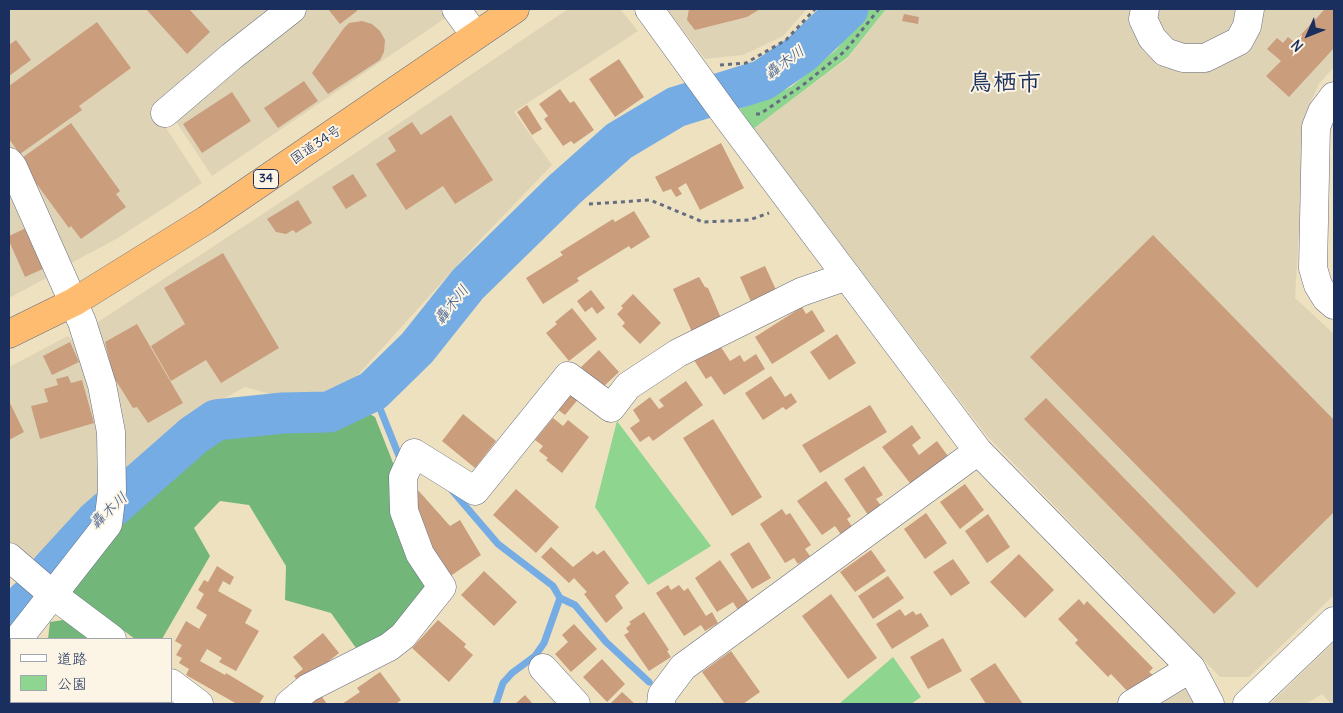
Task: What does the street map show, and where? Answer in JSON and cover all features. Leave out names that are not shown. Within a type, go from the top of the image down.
[{"type":"highway","name":"国道34号","points":[[9,334],[74,302],[206,220],[493,19]]},
{"type":"street","points":[[165,113],[232,56],[292,9]]},
{"type":"street","points":[[456,9],[493,19]]},
{"type":"street","points":[[649,9],[728,118],[978,451],[1191,668],[1210,704]]},
{"type":"street","points":[[1145,9],[1143,19],[1152,38],[1165,52],[1183,58],[1205,58],[1239,41],[1247,26],[1250,9]]},
{"type":"street","points":[[1334,96],[1322,112],[1316,127],[1324,208],[1313,268],[1318,285],[1326,298],[1334,305]]},
{"type":"street","points":[[9,162],[13,167],[82,322],[102,385],[111,432],[112,491],[108,524],[19,638]]},
{"type":"street","points":[[289,704],[308,688],[389,647],[403,636],[442,587],[420,554],[404,511],[408,464],[475,490],[568,376],[611,408],[628,386],[678,354],[801,292],[847,276]]},
{"type":"street","points":[[661,704],[662,695],[683,667],[978,451]]},
{"type":"street","points":[[9,558],[52,594],[111,638]]},
{"type":"street","points":[[1247,704],[1334,621]]},
{"type":"street","points":[[543,668],[576,704]]},
{"type":"street","points":[[1132,704],[1191,668]]},
{"type":"street","points":[[172,684],[199,704]]},
{"type":"path","points":[[693,70],[710,66],[746,63],[786,40],[815,9]]},
{"type":"path","points":[[728,118],[760,114],[803,85],[845,52],[879,9]]},
{"type":"path","points":[[589,204],[650,200],[703,222],[749,220],[794,205]]},
{"type":"shaded area","points":[[9,9],[276,9],[155,111],[202,183],[118,238],[71,263],[19,165],[9,153]]},
{"type":"shaded area","points":[[303,9],[440,9],[447,17],[212,176],[173,117]]},
{"type":"shaded area","points":[[568,9],[620,9],[638,31],[514,112],[552,165],[479,241],[358,375],[335,392],[295,401],[245,387],[195,414],[124,482],[95,324],[351,156]]},
{"type":"shaded area","points":[[667,9],[807,9],[783,36],[743,55],[705,59]]},
{"type":"shaded area","points":[[886,9],[1334,9],[1334,67],[1319,84],[1306,113],[1295,298],[1334,334],[1334,595],[1249,677],[1220,677],[987,436],[753,129],[848,58]]},
{"type":"shaded area","points":[[9,176],[54,274],[9,298]]},
{"type":"shaded area","points":[[68,336],[86,353],[102,428],[103,504],[39,570],[9,543],[9,367]]},
{"type":"shaded area","points":[[1334,642],[1334,704],[1331,704],[1322,694],[1306,704],[1270,704]]},
{"type":"shaded area","points":[[1187,687],[1199,704],[1148,704]]},
{"type":"green space","points":[[869,9],[886,9],[848,57],[753,129],[740,109],[791,87],[836,50]]},
{"type":"green space","points":[[359,408],[375,417],[397,473],[431,579],[390,636],[356,648],[331,613],[285,600],[286,566],[249,505],[220,501],[194,528],[210,556],[163,638],[134,638],[72,592],[120,521],[124,510],[198,446],[223,434],[326,425]]},
{"type":"green space","points":[[617,421],[711,546],[648,585],[595,507]]},
{"type":"green space","points":[[63,620],[88,638],[48,638],[50,622]]},
{"type":"green space","points":[[893,657],[921,697],[911,704],[839,704]]},
{"type":"building","points":[[146,9],[189,9],[210,32],[187,54]]},
{"type":"building","points":[[328,9],[356,9],[357,11],[340,24]]},
{"type":"building","points":[[689,9],[760,9],[747,17],[695,30],[687,20]]},
{"type":"building","points":[[1325,9],[1334,9],[1334,48],[1289,97],[1266,76],[1281,61],[1267,49],[1277,38],[1283,43],[1288,37],[1294,42]]},
{"type":"building","points":[[904,14],[919,17],[918,24],[902,21]]},
{"type":"building","points":[[362,21],[372,24],[380,31],[385,40],[384,52],[380,60],[328,94],[312,73],[344,28],[349,23]]},
{"type":"building","points":[[97,22],[131,68],[79,106],[82,110],[20,154],[9,139],[9,86]]},
{"type":"building","points":[[16,40],[31,60],[9,76],[9,45]]},
{"type":"building","points":[[619,59],[644,97],[615,117],[589,79]]},
{"type":"building","points":[[304,81],[318,101],[278,128],[264,108]]},
{"type":"building","points":[[560,89],[570,103],[574,101],[594,130],[574,144],[571,141],[563,146],[544,119],[548,116],[539,104]]},
{"type":"building","points":[[232,92],[251,121],[202,153],[183,124]]},
{"type":"building","points":[[527,105],[542,129],[532,135],[517,112]]},
{"type":"building","points":[[451,115],[493,180],[455,204],[443,186],[406,210],[376,164],[396,151],[388,138],[412,122],[421,135]]},
{"type":"building","points":[[71,123],[120,191],[116,194],[126,207],[81,239],[71,226],[69,228],[19,160]]},
{"type":"building","points":[[721,143],[744,188],[700,210],[686,183],[678,188],[682,194],[676,197],[671,189],[663,192],[655,177]]},
{"type":"building","points":[[353,174],[367,196],[346,209],[332,187]]},
{"type":"building","points":[[298,200],[312,223],[296,233],[293,230],[286,234],[276,232],[267,219]]},
{"type":"building","points":[[634,211],[650,237],[631,249],[629,246],[577,278],[579,281],[543,304],[526,278],[563,255],[560,252],[613,219],[615,222]]},
{"type":"building","points":[[26,228],[45,268],[25,277],[9,241],[9,236]]},
{"type":"building","points":[[1153,235],[1334,420],[1334,512],[1257,588],[1030,357]]},
{"type":"building","points":[[223,253],[279,348],[221,383],[206,360],[171,381],[151,346],[185,324],[164,288]]},
{"type":"building","points":[[765,266],[777,292],[752,304],[740,277]]},
{"type":"building","points":[[699,277],[705,287],[708,288],[721,318],[692,332],[673,289]]},
{"type":"building","points":[[591,290],[605,308],[597,314],[592,307],[585,312],[577,301]]},
{"type":"building","points":[[633,294],[661,323],[640,344],[622,326],[625,323],[617,314],[623,308],[621,306]]},
{"type":"building","points":[[802,307],[806,314],[812,310],[825,331],[772,364],[755,337]]},
{"type":"building","points":[[572,308],[597,339],[569,361],[546,333],[557,324],[555,322]]},
{"type":"building","points":[[137,324],[183,403],[148,423],[137,407],[133,408],[113,376],[105,342]]},
{"type":"building","points":[[837,334],[856,363],[829,380],[810,352]]},
{"type":"building","points":[[70,342],[79,362],[52,375],[43,356]]},
{"type":"building","points":[[719,344],[730,361],[740,355],[744,362],[756,354],[765,369],[724,395],[711,376],[706,379],[694,360]]},
{"type":"building","points":[[599,350],[619,372],[601,389],[581,367]]},
{"type":"building","points":[[68,376],[71,383],[82,380],[94,423],[40,439],[31,406],[48,402],[44,389],[58,385],[56,379]]},
{"type":"building","points":[[771,376],[785,397],[791,393],[797,402],[786,410],[783,407],[763,420],[745,393]]},
{"type":"building","points":[[686,381],[703,405],[653,441],[649,436],[640,442],[630,428],[640,421],[633,410],[650,397],[659,409],[664,406],[659,400]]},
{"type":"building","points":[[572,391],[580,397],[565,415],[557,409]]},
{"type":"building","points":[[1046,398],[1236,593],[1214,614],[1024,419]]},
{"type":"building","points":[[9,401],[24,432],[9,440]]},
{"type":"building","points":[[870,405],[887,432],[820,473],[802,445]]},
{"type":"building","points":[[463,414],[496,441],[475,468],[442,441]]},
{"type":"building","points":[[553,418],[563,426],[568,420],[589,437],[562,473],[546,460],[548,458],[539,451],[543,446],[535,440]]},
{"type":"building","points":[[713,419],[762,497],[732,516],[683,438]]},
{"type":"building","points":[[912,425],[921,438],[912,445],[919,455],[937,441],[950,459],[913,487],[882,447]]},
{"type":"building","points":[[864,466],[883,495],[876,499],[882,507],[868,515],[844,479]]},
{"type":"building","points":[[826,481],[851,516],[847,519],[853,528],[842,536],[835,526],[822,535],[797,501]]},
{"type":"building","points":[[965,484],[984,510],[960,529],[940,502]]},
{"type":"building","points":[[417,489],[450,526],[460,520],[481,555],[449,577],[427,545],[414,501]]},
{"type":"building","points":[[516,489],[559,527],[536,553],[493,515]]},
{"type":"building","points":[[782,509],[786,515],[790,513],[811,545],[805,549],[810,556],[798,564],[794,558],[785,563],[760,524]]},
{"type":"building","points":[[926,513],[947,543],[925,559],[904,529]]},
{"type":"building","points":[[988,514],[1010,547],[987,563],[965,531]]},
{"type":"building","points":[[749,542],[771,578],[752,589],[730,554]]},
{"type":"building","points":[[551,547],[573,567],[593,551],[597,555],[604,550],[629,583],[615,596],[623,608],[606,623],[584,594],[587,592],[574,578],[569,583],[541,557]]},
{"type":"building","points":[[871,550],[886,571],[855,592],[840,572]]},
{"type":"building","points":[[1019,554],[1054,590],[1025,618],[990,582]]},
{"type":"building","points":[[953,559],[970,583],[951,596],[933,572]]},
{"type":"building","points":[[720,560],[749,602],[738,610],[733,602],[717,612],[695,578]]},
{"type":"building","points":[[217,566],[234,577],[230,585],[223,581],[218,591],[252,610],[245,623],[259,631],[236,671],[219,662],[222,658],[207,649],[200,661],[225,675],[226,673],[264,696],[259,704],[237,704],[186,675],[189,669],[179,663],[182,658],[176,655],[182,645],[175,641],[186,621],[199,629],[207,615],[196,608],[204,594],[198,590],[204,580],[208,582]]},
{"type":"building","points":[[484,571],[517,602],[494,626],[461,595]]},
{"type":"building","points":[[888,576],[904,598],[873,619],[858,596]]},
{"type":"building","points":[[668,585],[671,590],[679,585],[684,591],[688,588],[706,616],[712,612],[718,623],[705,631],[701,625],[684,636],[656,593]]},
{"type":"building","points":[[831,594],[877,658],[848,679],[802,616]]},
{"type":"building","points":[[1079,599],[1084,605],[1087,601],[1153,668],[1149,672],[1153,675],[1131,695],[1111,674],[1108,677],[1075,643],[1078,640],[1058,619]]},
{"type":"building","points":[[900,609],[905,616],[913,611],[916,615],[921,613],[929,626],[892,649],[876,624]]},
{"type":"building","points":[[644,612],[669,650],[667,651],[671,657],[649,671],[624,635],[629,632],[626,628],[631,624],[629,622]]},
{"type":"building","points":[[438,620],[466,644],[464,647],[473,655],[449,682],[412,648]]},
{"type":"building","points":[[574,624],[597,649],[571,672],[555,654],[568,642],[562,635]]},
{"type":"building","points":[[323,633],[339,653],[300,684],[294,676],[303,669],[293,657]]},
{"type":"building","points":[[943,638],[962,671],[928,689],[910,657]]},
{"type":"building","points":[[731,651],[760,692],[743,704],[725,704],[702,672]]},
{"type":"building","points":[[602,659],[625,684],[607,702],[583,677]]},
{"type":"building","points":[[995,663],[1023,704],[986,704],[970,679]]},
{"type":"building","points":[[380,672],[401,700],[396,704],[342,704],[360,692],[357,688]]},
{"type":"building","points":[[622,692],[635,704],[610,704]]},
{"type":"building","points":[[320,694],[327,704],[306,704]]},
{"type":"building","points":[[525,695],[533,704],[515,704]]},
{"type":"waterway","name":"轟木川","points":[[51,570],[95,522],[194,435],[216,420],[283,413],[329,412],[373,391],[417,348],[468,284],[565,189],[619,141],[676,107],[763,80],[802,53],[848,9]]},
{"type":"waterway","points":[[373,391],[399,456],[405,460]]},
{"type":"waterway","points":[[450,488],[498,544],[553,586],[560,598],[544,643],[535,656],[512,673],[503,683],[496,704]]},
{"type":"waterway","points":[[560,598],[575,605],[606,642],[649,682]]},
{"type":"waterway","name":"轟木川","points":[[9,626],[27,600]]},
{"type":"district","name":"鳥栖市","points":[[1005,83]]}]
